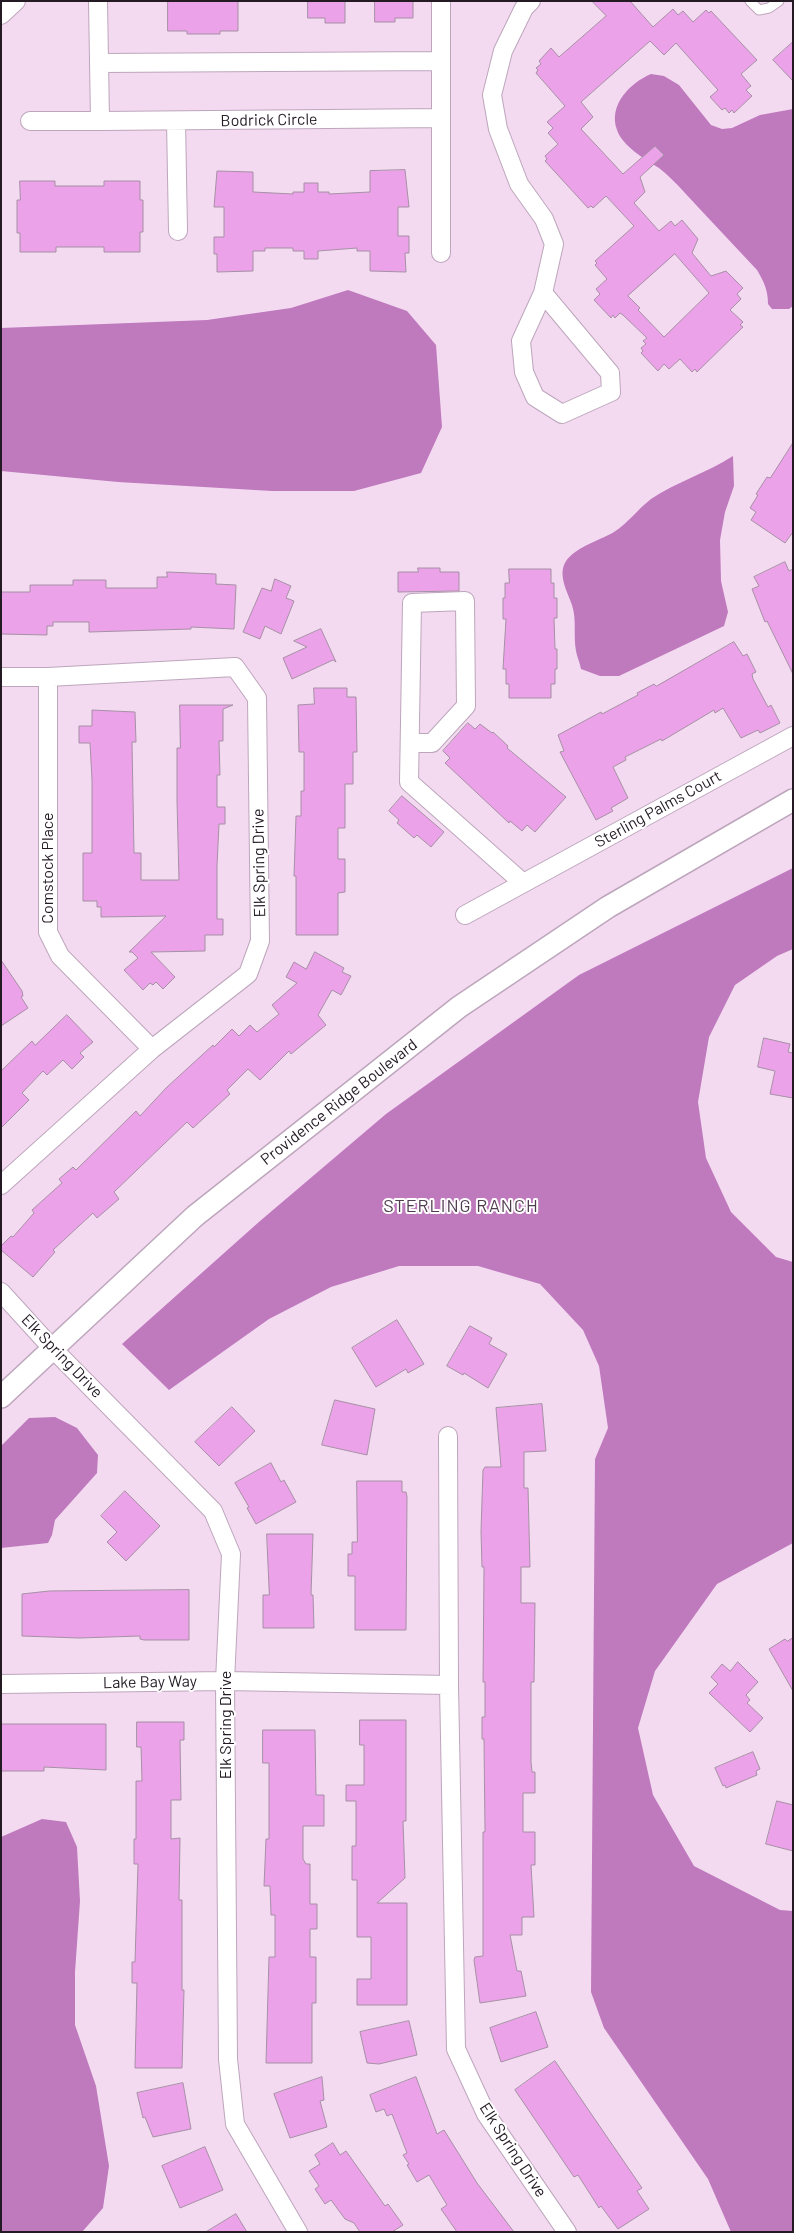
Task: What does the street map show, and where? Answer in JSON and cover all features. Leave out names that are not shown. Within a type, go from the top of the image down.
[{"type":"street","points":[[1,15],[16,1]]},
{"type":"street","points":[[98,1],[100,122]]},
{"type":"street","points":[[441,253],[442,1]]},
{"type":"street","points":[[531,1],[524,8],[503,51],[492,95],[498,129],[519,184],[544,219],[554,244],[543,293],[521,341],[524,372],[535,397],[562,414],[611,392],[610,373],[543,293]]},
{"type":"street","points":[[99,63],[441,61]]},
{"type":"street","name":"Bodrick Circle","points":[[30,121],[100,122],[441,118]]},
{"type":"street","points":[[176,120],[178,232]]},
{"type":"street","points":[[410,743],[432,743],[466,706],[466,601],[412,603],[409,782],[523,883]]},
{"type":"street","name":"Elk Spring Drive","points":[[1,677],[48,677],[235,667],[257,698],[260,941],[248,974],[152,1049],[1,1185]]},
{"type":"street","name":"Comstock Place","points":[[48,677],[48,932],[60,956],[152,1049]]},
{"type":"street","name":"Sterling Palms Court","points":[[465,916],[793,736]]},
{"type":"street","name":"Providence Ridge Boulevard","points":[[1,1397],[194,1216],[460,1007],[608,907],[710,850],[793,800]]},
{"type":"street","name":"Providence Ridge Boulevard","points":[[710,850],[793,816]]},
{"type":"street","name":"Elk Spring Drive","points":[[1,1292],[52,1348],[213,1511],[231,1554],[225,1681],[228,2059],[235,2124],[298,2232]]},
{"type":"street","name":"Elk Spring Drive","points":[[448,1436],[448,1685],[456,2049],[486,2114],[567,2232]]},
{"type":"street","name":"Lake Bay Way","points":[[1,1684],[225,1681],[448,1685]]},
{"type":"lane","points":[[750,1],[759,10],[769,8],[779,1]]},
{"type":"shaded area","points":[[651,74],[664,76],[679,85],[711,125],[722,129],[732,128],[760,115],[793,109],[793,306],[789,309],[772,309],[768,304],[765,286],[757,270],[674,181],[635,152],[620,136],[615,121],[618,104],[629,89]]},
{"type":"shaded area","points":[[348,290],[407,311],[436,345],[442,427],[421,473],[354,491],[272,491],[118,482],[1,471],[1,328],[207,320],[291,308]]},
{"type":"shaded area","points":[[733,456],[734,486],[725,512],[720,540],[721,581],[728,612],[724,626],[619,676],[600,676],[581,669],[576,653],[575,622],[572,605],[563,575],[564,565],[568,559],[579,549],[614,532],[651,499]]},
{"type":"shaded area","points":[[793,868],[793,949],[777,956],[735,985],[709,1037],[698,1102],[706,1158],[731,1212],[776,1257],[793,1262],[793,1543],[717,1584],[655,1671],[638,1728],[653,1795],[694,1866],[780,1910],[793,1911],[793,2232],[731,2232],[708,2179],[604,2028],[591,1992],[595,1459],[608,1428],[599,1366],[583,1330],[540,1284],[478,1266],[399,1266],[331,1287],[269,1319],[169,1390],[122,1344],[260,1221],[386,1114],[579,975]]},
{"type":"shaded area","points":[[55,1417],[77,1428],[98,1455],[97,1473],[55,1520],[48,1543],[1,1548],[1,1446],[29,1418]]},
{"type":"shaded area","points":[[42,1819],[66,1822],[77,1847],[80,1901],[75,1972],[75,2025],[96,2086],[109,2166],[103,2208],[82,2232],[1,2232],[1,1837]]},
{"type":"building","points":[[168,1],[238,1],[238,31],[220,31],[220,34],[187,34],[187,31],[168,31]]},
{"type":"building","points":[[308,1],[345,1],[345,23],[325,23],[325,18],[308,18]]},
{"type":"building","points":[[375,1],[413,1],[413,18],[395,18],[395,22],[375,22]]},
{"type":"building","points":[[592,1],[630,1],[653,27],[673,9],[678,15],[683,11],[693,22],[706,10],[709,13],[711,11],[757,60],[741,74],[751,86],[746,90],[752,96],[734,113],[732,110],[729,113],[725,108],[722,110],[710,97],[718,90],[676,43],[664,55],[650,41],[581,102],[593,117],[581,129],[623,174],[655,146],[664,155],[640,177],[645,192],[634,203],[659,231],[671,221],[675,226],[682,220],[698,239],[692,253],[711,276],[726,271],[743,288],[737,294],[741,299],[730,310],[743,322],[740,325],[743,327],[697,372],[695,369],[692,372],[680,359],[669,369],[664,364],[658,371],[641,353],[643,351],[641,348],[646,344],[643,341],[647,338],[620,313],[615,318],[613,315],[611,318],[594,300],[600,294],[596,289],[607,279],[595,265],[597,263],[595,261],[634,226],[606,196],[593,208],[591,206],[588,208],[545,161],[547,159],[545,156],[558,144],[548,133],[553,128],[547,122],[565,106],[536,73],[538,70],[536,68],[541,64],[539,61],[551,48],[559,57],[606,16]],"holes":[[[675,254],[709,293],[664,337],[638,310],[640,308],[628,296]]]},
{"type":"building","points":[[793,42],[793,81],[773,60]]},
{"type":"building","points":[[405,170],[409,207],[398,207],[398,236],[409,236],[409,253],[405,253],[406,272],[370,271],[370,251],[357,251],[357,248],[318,251],[318,259],[304,259],[304,251],[293,251],[293,248],[265,248],[265,251],[253,251],[253,271],[217,272],[217,254],[214,254],[214,237],[224,237],[224,207],[214,207],[217,171],[253,172],[253,192],[293,194],[293,192],[304,192],[304,183],[318,183],[318,192],[329,192],[329,194],[370,192],[370,171]]},
{"type":"building","points":[[20,181],[55,181],[55,186],[104,186],[104,181],[140,181],[140,200],[143,200],[143,232],[140,232],[140,252],[104,252],[104,247],[56,247],[56,252],[20,252],[20,233],[17,233],[17,200],[20,200]]},
{"type":"building","points":[[793,443],[793,532],[785,543],[751,520],[756,512],[750,508],[767,477],[770,478]]},
{"type":"building","points":[[785,562],[789,571],[793,569],[793,674],[767,621],[765,622],[752,589],[759,586],[754,577]]},
{"type":"building","points":[[418,568],[440,568],[440,572],[459,572],[459,591],[398,592],[398,572],[418,572]]},
{"type":"building","points":[[509,569],[551,569],[551,583],[554,583],[554,598],[557,598],[557,618],[554,618],[557,669],[555,669],[555,684],[551,684],[551,698],[509,698],[509,684],[506,684],[506,669],[503,669],[506,619],[503,619],[503,598],[505,598],[505,583],[509,583]]},
{"type":"building","points":[[167,572],[216,574],[216,584],[236,585],[234,629],[191,627],[191,629],[89,632],[89,622],[53,622],[53,626],[47,626],[47,635],[1,634],[1,592],[30,592],[30,585],[73,585],[73,580],[106,580],[106,588],[157,588],[157,577],[167,577]]},
{"type":"building","points":[[275,579],[291,586],[286,598],[294,601],[281,634],[265,626],[260,639],[243,632],[262,588],[271,591]]},
{"type":"building","points":[[321,629],[336,662],[333,660],[292,679],[283,658],[307,647],[294,641]]},
{"type":"building","points":[[734,642],[743,656],[747,654],[756,672],[752,674],[753,679],[768,707],[771,705],[780,723],[760,733],[758,730],[741,738],[723,708],[715,713],[714,710],[662,741],[661,739],[625,757],[626,760],[613,767],[628,798],[611,808],[613,811],[596,820],[560,752],[564,751],[558,735],[638,695],[637,693],[654,684],[656,686]]},
{"type":"building","points":[[314,688],[347,688],[347,697],[356,697],[357,752],[353,752],[353,784],[345,784],[345,828],[338,828],[338,859],[345,859],[345,892],[338,893],[338,935],[296,935],[296,876],[294,876],[296,816],[301,816],[301,791],[304,791],[304,752],[299,752],[298,705],[314,704]]},
{"type":"building","points":[[180,705],[233,705],[223,709],[223,741],[219,741],[220,775],[217,775],[217,807],[225,807],[225,824],[219,824],[217,866],[217,919],[223,919],[223,935],[205,935],[205,951],[151,952],[175,977],[163,989],[156,982],[153,985],[150,983],[143,990],[124,970],[138,958],[132,952],[129,952],[166,916],[101,917],[101,907],[97,907],[97,901],[83,901],[83,853],[92,853],[92,780],[90,743],[79,743],[79,726],[92,726],[92,710],[135,712],[136,742],[132,742],[134,853],[141,853],[141,880],[179,880],[177,748],[180,748]]},
{"type":"building","points":[[468,723],[475,729],[480,724],[493,732],[508,746],[507,748],[566,797],[535,832],[527,825],[522,831],[510,821],[509,823],[445,763],[450,758],[443,751]]},
{"type":"building","points":[[402,796],[444,832],[431,847],[417,835],[414,838],[397,823],[399,820],[389,811]]},
{"type":"building","points":[[315,952],[344,968],[342,972],[351,976],[341,995],[332,990],[318,1015],[326,1025],[291,1054],[289,1051],[260,1080],[248,1069],[227,1090],[230,1094],[193,1128],[187,1122],[114,1192],[119,1199],[97,1218],[93,1213],[53,1250],[55,1252],[33,1277],[1,1250],[1,1246],[11,1236],[13,1237],[34,1213],[32,1210],[62,1183],[59,1179],[73,1167],[76,1170],[136,1111],[140,1116],[166,1088],[213,1045],[214,1047],[232,1029],[239,1036],[250,1025],[257,1032],[279,1014],[272,1005],[297,983],[286,977],[294,962],[306,969]]},
{"type":"building","points":[[1,960],[22,991],[23,996],[21,997],[28,1008],[1,1026]]},
{"type":"building","points":[[67,1015],[93,1042],[80,1053],[84,1057],[72,1069],[63,1060],[47,1075],[43,1071],[22,1093],[29,1100],[1,1128],[1,1071],[32,1041],[35,1045]]},
{"type":"building","points":[[764,1038],[790,1044],[788,1052],[793,1053],[793,1098],[770,1094],[775,1071],[758,1067]]},
{"type":"building","points":[[397,1320],[424,1364],[408,1373],[406,1369],[376,1387],[352,1348]]},
{"type":"building","points":[[470,1326],[492,1338],[489,1344],[507,1354],[488,1388],[464,1373],[463,1375],[447,1366]]},
{"type":"building","points":[[335,1400],[375,1409],[367,1455],[322,1445]]},
{"type":"building","points":[[542,1404],[546,1451],[524,1452],[524,1488],[528,1488],[530,1567],[521,1567],[521,1603],[535,1603],[534,1682],[531,1682],[531,1762],[532,1772],[535,1772],[535,1793],[523,1793],[523,1832],[535,1832],[535,1865],[531,1865],[534,1917],[522,1917],[522,1935],[510,1935],[517,1971],[521,1971],[526,1996],[480,2003],[474,1960],[475,1957],[483,1956],[483,1832],[485,1832],[482,1717],[485,1717],[485,1682],[483,1682],[484,1567],[482,1567],[481,1531],[483,1470],[485,1467],[501,1467],[496,1408]]},
{"type":"building","points":[[232,1407],[255,1431],[219,1466],[195,1442]]},
{"type":"building","points":[[271,1463],[281,1482],[284,1480],[296,1502],[256,1524],[247,1508],[249,1507],[235,1483]]},
{"type":"building","points":[[357,1481],[402,1481],[402,1492],[406,1492],[406,1630],[355,1630],[355,1576],[348,1576],[348,1554],[352,1554],[352,1542],[357,1542]]},
{"type":"building","points":[[125,1491],[160,1526],[126,1561],[107,1542],[117,1532],[101,1516]]},
{"type":"building","points":[[267,1534],[313,1534],[311,1595],[313,1595],[314,1628],[263,1628],[263,1595],[269,1595]]},
{"type":"building","points":[[189,1590],[189,1640],[144,1640],[140,1639],[140,1636],[79,1638],[22,1636],[22,1594],[49,1591]]},
{"type":"building","points":[[793,1638],[793,1691],[769,1649],[785,1639],[787,1641]]},
{"type":"building","points":[[738,1662],[758,1682],[746,1695],[750,1700],[747,1703],[763,1718],[750,1732],[709,1693],[718,1684],[711,1677],[722,1664],[730,1671]]},
{"type":"building","points":[[360,1720],[406,1720],[406,1821],[403,1821],[405,1878],[377,1903],[407,1903],[407,2005],[357,2005],[357,1979],[371,1979],[371,1937],[357,1937],[357,1880],[352,1880],[352,1846],[356,1846],[356,1801],[346,1801],[346,1785],[364,1785],[364,1745],[360,1745]]},
{"type":"building","points":[[137,1722],[184,1722],[184,1740],[180,1740],[181,1800],[171,1800],[171,1839],[180,1838],[179,1900],[182,1900],[182,1990],[184,1990],[182,2068],[135,2068],[137,1983],[132,1983],[132,1962],[135,1962],[138,1864],[134,1864],[134,1839],[136,1839],[136,1781],[142,1781],[141,1747],[137,1747]]},
{"type":"building","points":[[1,1724],[106,1724],[106,1770],[44,1767],[44,1771],[1,1771]]},
{"type":"building","points":[[263,1730],[315,1730],[316,1795],[324,1795],[324,1826],[303,1826],[303,1859],[306,1864],[310,1864],[310,1904],[317,1904],[317,1929],[310,1929],[310,1957],[316,1957],[316,2003],[312,2003],[312,2063],[266,2063],[269,1957],[275,1957],[275,1915],[271,1915],[270,1886],[264,1886],[266,1839],[269,1839],[269,1763],[263,1763]]},
{"type":"building","points":[[753,1752],[760,1769],[756,1771],[757,1775],[726,1788],[725,1785],[723,1786],[715,1768]]},
{"type":"building","points":[[777,1801],[793,1805],[793,1851],[766,1844]]},
{"type":"building","points":[[536,2012],[548,2047],[501,2062],[490,2028]]},
{"type":"building","points":[[409,2021],[417,2055],[379,2064],[367,2063],[360,2032]]},
{"type":"building","points":[[555,2061],[642,2188],[637,2191],[649,2209],[618,2229],[601,2206],[599,2208],[578,2175],[574,2177],[515,2090]]},
{"type":"building","points":[[322,2077],[324,2100],[320,2101],[327,2127],[290,2138],[274,2094]]},
{"type":"building","points":[[416,2077],[437,2134],[444,2130],[477,2183],[514,2232],[457,2232],[441,2209],[447,2205],[429,2175],[417,2182],[403,2155],[407,2153],[392,2114],[387,2116],[384,2109],[376,2112],[370,2095]]},
{"type":"building","points":[[183,2083],[191,2129],[153,2137],[145,2117],[143,2118],[137,2093]]},
{"type":"building","points":[[333,2143],[340,2155],[346,2151],[385,2206],[388,2204],[403,2225],[392,2232],[360,2232],[354,2223],[345,2219],[331,2200],[325,2204],[315,2189],[319,2186],[309,2171],[320,2164],[315,2155]]},
{"type":"building","points":[[205,2147],[223,2190],[180,2208],[162,2166]]},
{"type":"building","points":[[236,2214],[247,2232],[206,2232]]},
{"type":"district","name":"STERLING RANCH","points":[[461,1206]]}]
